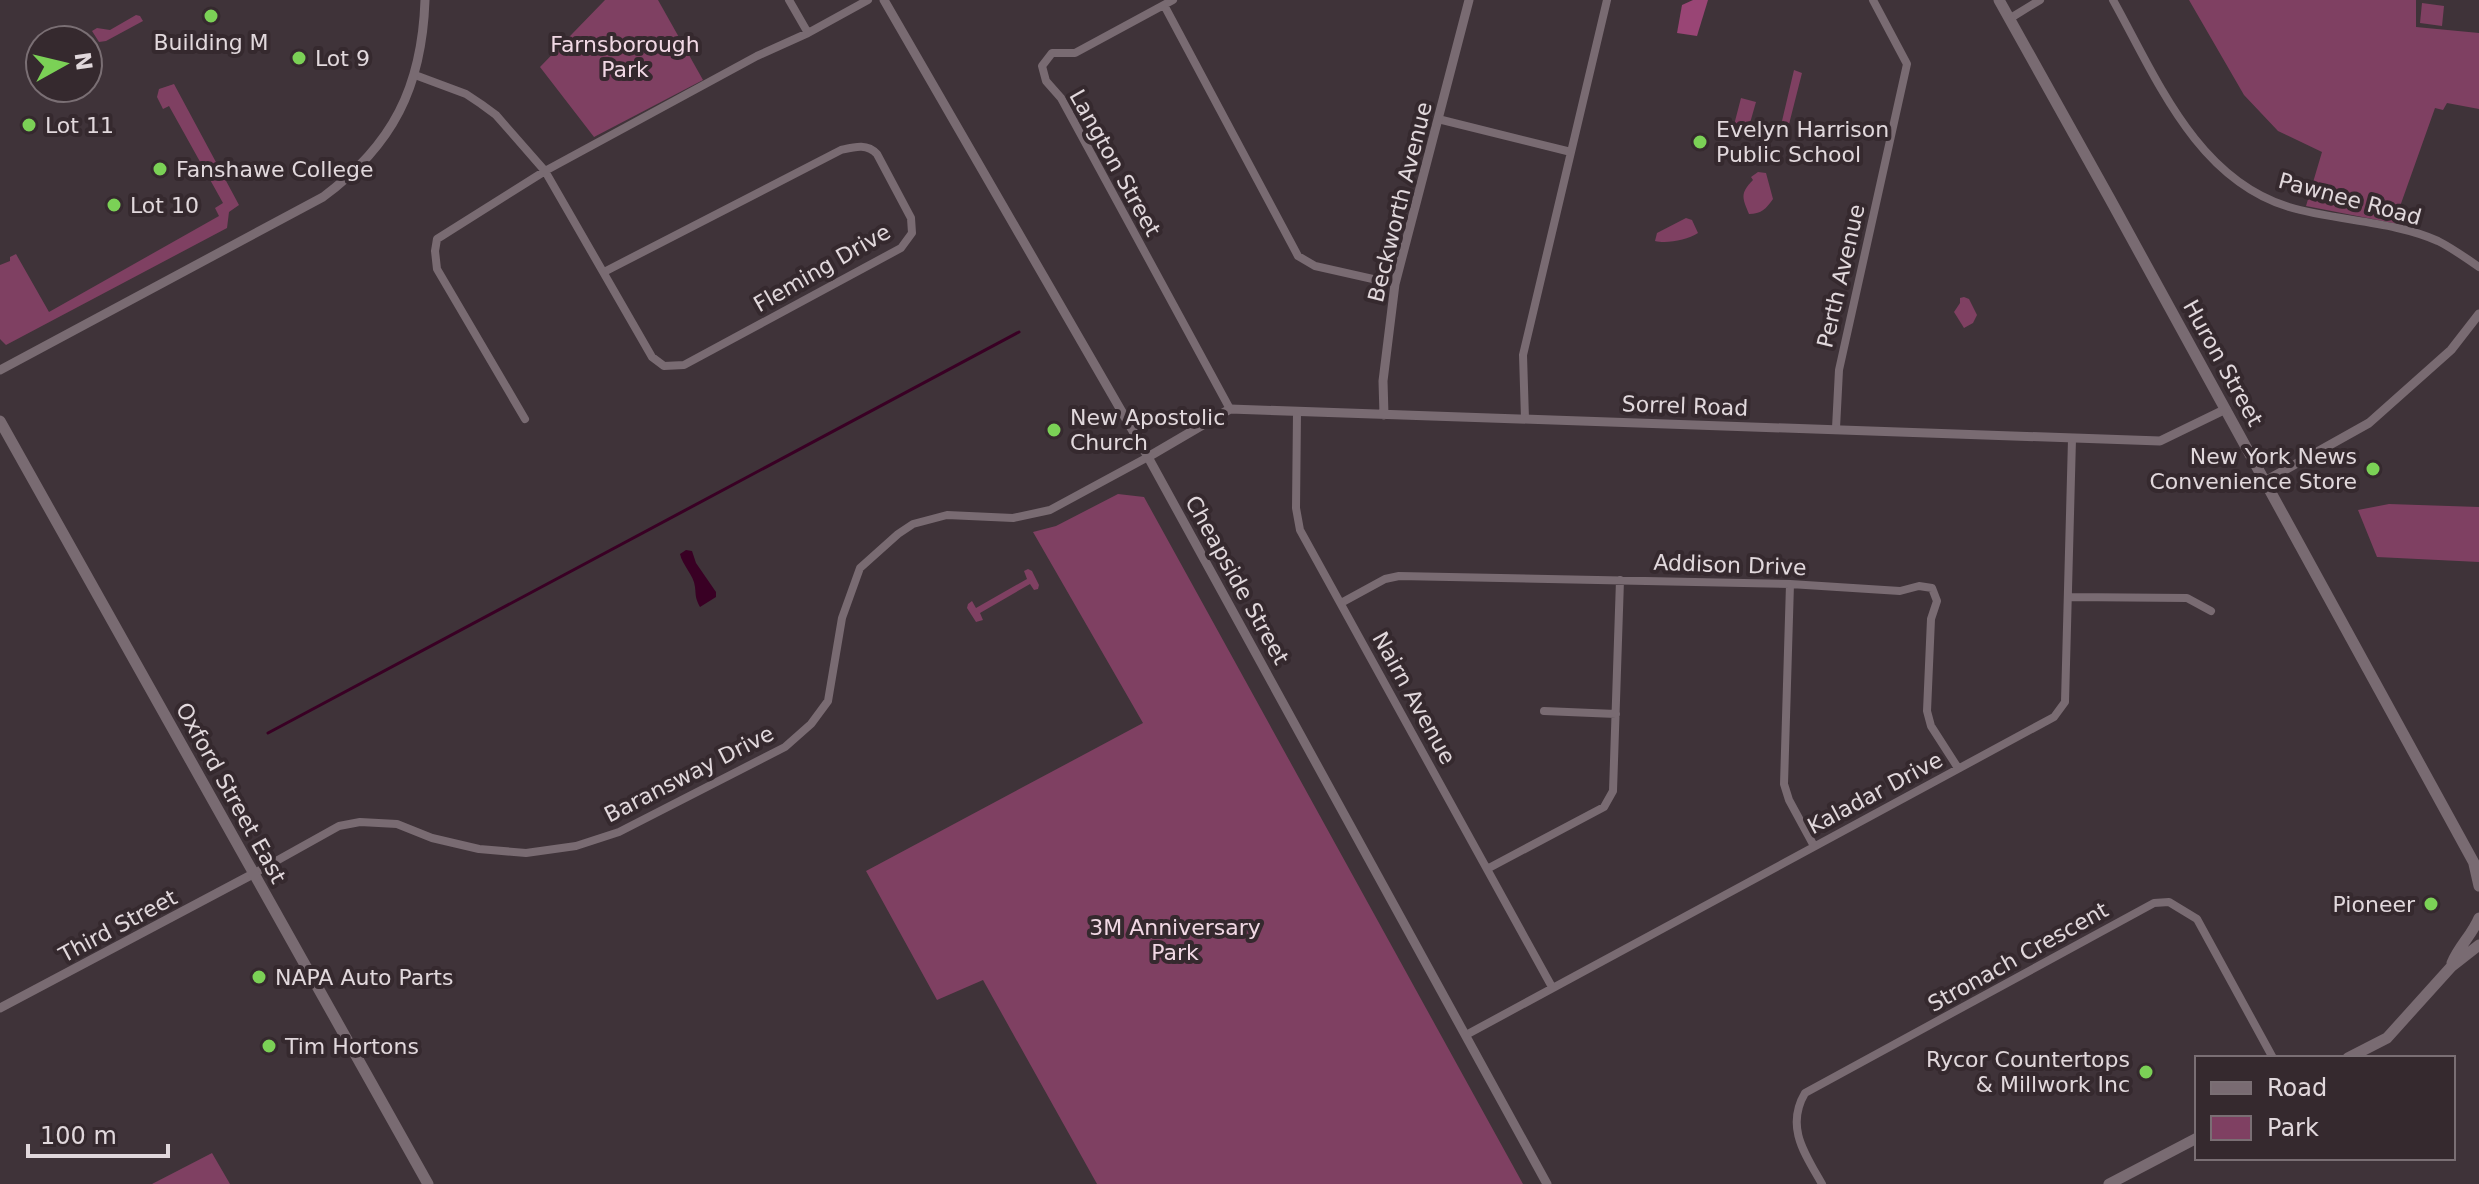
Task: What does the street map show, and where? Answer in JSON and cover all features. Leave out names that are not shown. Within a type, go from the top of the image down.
[{"type":"main road","name":"Huron Street","points":[[1999,0],[2477,868],[2479,886]]},
{"type":"main road","name":"Oxford Street East","points":[[0,421],[428,1184]]},
{"type":"main road","points":[[2451,967],[2458,949],[2479,918]]},
{"type":"main road","points":[[2352,1056],[2387,1038],[2451,967],[2479,945]]},
{"type":"main road","points":[[2109,1184],[2195,1139]]},
{"type":"street","points":[[0,370],[323,197],[349,178],[374,150],[399,114],[409,93],[424,29],[425,0]]},
{"type":"street","points":[[789,0],[808,33]]},
{"type":"street","points":[[525,419],[437,269],[437,239],[545,171],[757,56],[808,33],[868,0]]},
{"type":"street","name":"Cheapside Street","points":[[884,0],[1148,457],[1547,1184]]},
{"type":"street","name":"Langton Street","points":[[1173,0],[1075,53],[1052,53],[1042,66],[1046,81],[1061,98],[1230,409]]},
{"type":"street","name":"Beckworth Avenue","points":[[1384,415],[1383,381],[1395,284],[1469,0]]},
{"type":"street","points":[[1525,419],[1523,355],[1607,0]]},
{"type":"street","name":"Perth Avenue","points":[[1836,428],[1839,370],[1907,64],[1873,0]]},
{"type":"street","points":[[2009,19],[2040,0]]},
{"type":"street","name":"Pawnee Road","points":[[2113,0],[2196,142],[2223,168],[2255,191],[2288,207],[2436,240],[2479,267]]},
{"type":"street","points":[[1164,5],[1298,256],[1315,266],[1395,284]]},
{"type":"street","name":"Fleming Drive","points":[[415,75],[466,94],[496,115],[545,171],[652,357],[664,366],[684,365],[901,248],[912,233],[911,218],[877,154],[872,148],[859,146],[841,150],[604,272]]},
{"type":"street","points":[[1438,119],[1571,152]]},
{"type":"street","points":[[2265,481],[2369,423],[2451,350],[2479,314]]},
{"type":"street","points":[[1148,457],[1230,409]]},
{"type":"street","name":"Sorrel Road","points":[[1230,409],[2160,441],[2226,409]]},
{"type":"street","name":"Nairn Avenue","points":[[1297,413],[1296,508],[1300,530],[1552,987]]},
{"type":"street","name":"Kaladar Drive","points":[[1466,1035],[2054,717],[2065,702],[2072,439]]},
{"type":"street","name":"Baransway Drive","points":[[253,874],[339,826],[360,822],[397,824],[432,838],[479,849],[526,853],[576,846],[619,832],[785,747],[811,724],[828,701],[842,618],[860,568],[898,534],[913,524],[947,515],[1013,518],[1050,510],[1148,457]]},
{"type":"street","name":"Addison Drive","points":[[1341,603],[1385,579],[1399,576],[1790,584],[1900,591],[1919,586],[1932,588],[1937,601],[1931,619],[1927,711],[1931,726],[1958,768]]},
{"type":"street","points":[[1487,869],[1604,807],[1613,791],[1620,580]]},
{"type":"street","points":[[1790,584],[1784,784],[1789,800],[1814,846]]},
{"type":"street","points":[[2068,597],[2187,598],[2211,611]]},
{"type":"street","points":[[1544,711],[1616,714]]},
{"type":"street","name":"Third Street","points":[[0,1008],[253,874]]},
{"type":"street","name":"Stronach Crescent","points":[[1822,1184],[1801,1146],[1795,1127],[1797,1107],[1805,1093],[2154,903],[2169,902],[2197,919],[2272,1056]]},
{"type":"green space","name":"Farnsborough Park","points":[[605,0],[658,0],[703,80],[594,137],[540,67]]},
{"type":"green space","points":[[2189,0],[2416,0],[2416,27],[2479,33],[2479,109],[2447,103],[2443,110],[2435,108],[2398,212],[2407,214],[2403,225],[2306,206],[2322,152],[2278,131],[2244,95]]},
{"type":"green space","points":[[2422,3],[2444,6],[2442,26],[2420,23]]},
{"type":"green space","points":[[136,15],[143,21],[104,41],[104,29],[110,30]]},
{"type":"green space","points":[[1794,70],[1802,73],[1785,140],[1778,138]]},
{"type":"green space","points":[[174,84],[239,205],[229,212],[227,228],[6,345],[0,339],[0,265],[10,261],[10,257],[16,254],[49,312],[219,216],[215,208],[223,203],[169,106],[163,109],[157,97],[159,89]]},
{"type":"green space","points":[[1741,98],[1756,102],[1748,130],[1734,125]]},
{"type":"green space","points":[[1758,172],[1766,173],[1773,199],[1763,210],[1749,214],[1744,192],[1753,180],[1751,177]]},
{"type":"green space","points":[[1686,218],[1692,220],[1698,233],[1677,241],[1655,241],[1657,233]]},
{"type":"green space","points":[[1960,298],[1969,299],[1977,315],[1973,323],[1964,328],[1954,312]]},
{"type":"green space","name":"3M Anniversary Park","points":[[1118,494],[1144,497],[1523,1184],[1097,1184],[983,980],[937,1000],[866,871],[1143,723],[1033,532],[1056,526]]},
{"type":"green space","points":[[2389,504],[2479,507],[2479,562],[2377,557],[2358,510]]},
{"type":"green space","points":[[1028,569],[1039,585],[1038,589],[1034,590],[1030,584],[980,613],[983,620],[976,622],[967,608],[968,604],[972,601],[976,608],[1027,579],[1024,571]]},
{"type":"green space","points":[[212,1153],[230,1184],[152,1184]]},
{"type":"shaded area","points":[[1693,0],[1708,0],[1697,36],[1677,33],[1682,5]]},
{"type":"shaded area","points":[[686,550],[692,551],[696,563],[716,592],[716,597],[700,607],[694,583],[680,554]]},
{"type":"waterway","points":[[268,733],[1019,332]]},
{"type":"place","name":"Building M","points":[[211,16]]},
{"type":"place","name":"Lot 9","points":[[299,58]]},
{"type":"place","name":"Lot 11","points":[[29,125]]},
{"type":"place","name":"Evelyn Harrison Public School","points":[[1700,142]]},
{"type":"place","name":"Fanshawe College","points":[[160,169]]},
{"type":"place","name":"Lot 10","points":[[114,205]]},
{"type":"place","name":"New Apostolic Church","points":[[1054,430]]},
{"type":"place","name":"New York News Convenience Store","points":[[2373,469]]},
{"type":"place","name":"Pioneer","points":[[2431,904]]},
{"type":"place","name":"NAPA Auto Parts","points":[[259,977]]},
{"type":"place","name":"Tim Hortons","points":[[269,1046]]},
{"type":"place","name":"Rycor Countertops & Millwork Inc","points":[[2146,1072]]}]
